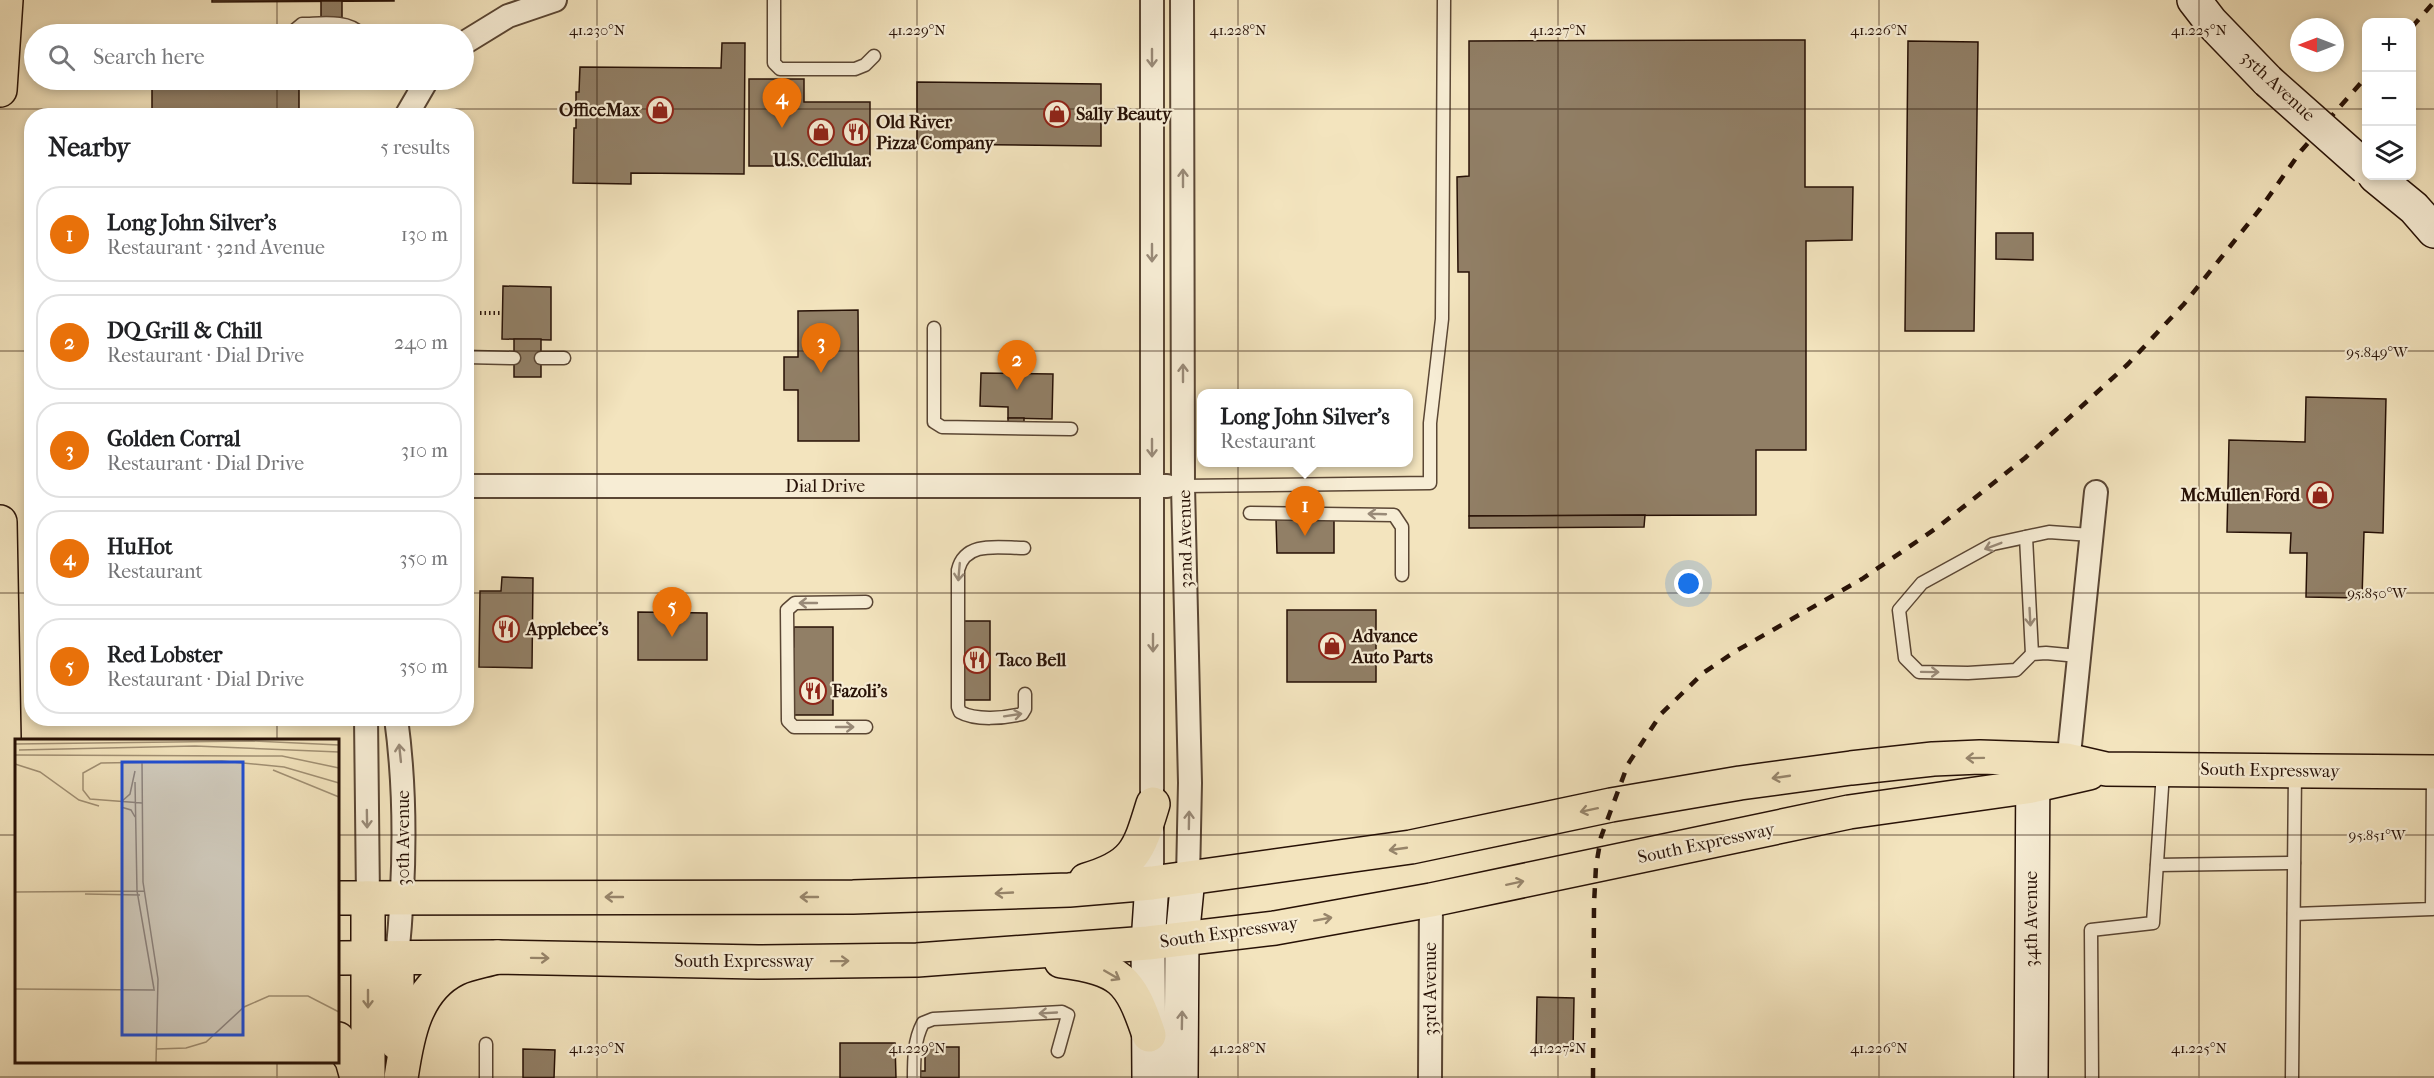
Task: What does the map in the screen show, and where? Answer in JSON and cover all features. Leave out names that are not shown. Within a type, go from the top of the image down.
[{"type":"main road","points":[[0,90],[6,0]]},
{"type":"main road","points":[[0,522],[12,1070]]},
{"type":"main road","name":"South Expressway","points":[[352,898],[853,897],[1047,891],[1152,883],[1411,847],[1611,805],[1740,783],[1933,759],[1980,758],[2033,773]]},
{"type":"main road","name":"South Expressway","points":[[368,958],[497,957],[758,962],[917,960],[1148,943],[1275,928],[1431,900],[2033,773],[2106,769],[2434,772]]},
{"type":"main road","points":[[1047,891],[1110,873],[1124,864],[1134,853],[1141,840],[1153,804]]},
{"type":"main road","points":[[352,898],[399,1078]]},
{"type":"main road","points":[[1015,954],[1081,964],[1112,973],[1132,992],[1149,1035]]},
{"type":"main road","points":[[399,1078],[411,1027],[428,991],[440,979],[458,968],[497,957]]},
{"type":"main road","points":[[368,958],[368,1078]]},
{"type":"main road","points":[[339,1040],[352,1060],[357,1078]]},
{"type":"street","points":[[474,37],[508,16],[555,0]]},
{"type":"street","name":"32nd Avenue","points":[[1149,1078],[1148,943],[1152,883],[1153,804],[1152,0]]},
{"type":"street","name":"32nd Avenue","points":[[1181,1078],[1182,939],[1188,878],[1190,783],[1184,486],[1182,0]]},
{"type":"street","name":"35th Avenue","points":[[2194,0],[2211,22],[2268,81],[2362,164]]},
{"type":"street","points":[[411,108],[421,90]]},
{"type":"street","name":"35th Avenue","points":[[2380,180],[2414,208],[2434,231]]},
{"type":"street","name":"Dial Drive","points":[[474,486],[1184,486]]},
{"type":"street","points":[[2067,770],[2096,492]]},
{"type":"street","name":"30th Avenue","points":[[352,898],[365,726]]},
{"type":"street","name":"30th Avenue","points":[[368,958],[403,898],[402,775],[397,726]]},
{"type":"street","name":"34th Avenue","points":[[2031,1078],[2033,773]]},
{"type":"street","name":"33rd Avenue","points":[[1430,1078],[1431,900]]},
{"type":"lane","points":[[774,0],[774,63],[780,69],[855,69],[865,65],[874,56]]},
{"type":"lane","points":[[1184,486],[1430,483],[1430,423],[1442,319],[1444,0]]},
{"type":"lane","points":[[302,24],[342,24]]},
{"type":"lane","points":[[934,328],[934,422],[942,428],[1071,429]]},
{"type":"lane","points":[[474,357],[514,358]]},
{"type":"lane","points":[[541,358],[564,358]]},
{"type":"lane","points":[[1250,513],[1394,515],[1400,520],[1402,527],[1402,575]]},
{"type":"lane","points":[[2078,656],[2032,654],[2016,670],[1968,673],[1919,672],[1905,658],[1899,610],[1922,583],[1993,544],[2049,532],[2091,535]]},
{"type":"lane","points":[[2026,537],[2032,654]]},
{"type":"lane","points":[[1024,548],[979,549],[966,554],[961,560],[958,570],[958,707],[960,712],[972,717],[1013,716],[1022,714],[1025,709],[1025,694]]},
{"type":"lane","points":[[866,602],[795,603],[787,610],[788,721],[794,727],[866,727]]},
{"type":"lane","points":[[2092,1078],[2091,930],[2153,923],[2163,769]]},
{"type":"lane","points":[[2292,1078],[2295,771]]},
{"type":"lane","points":[[2294,914],[2432,909],[2434,772]]},
{"type":"lane","points":[[2157,865],[2294,863]]},
{"type":"lane","points":[[914,1078],[917,1034],[923,1023],[933,1019],[1062,1012],[1068,1015],[1058,1051]]},
{"type":"lane","points":[[486,1044],[486,1078]]},
{"type":"path","points":[[480,313],[502,313]]},
{"type":"building","points":[[212,0],[394,0],[394,1],[212,2]]},
{"type":"building","points":[[321,1],[342,1],[342,24],[321,24]]},
{"type":"building","points":[[1805,40],[1805,187],[1853,187],[1852,240],[1806,241],[1806,450],[1756,450],[1756,515],[1469,516],[1469,272],[1458,272],[1457,177],[1469,176],[1469,41]]},
{"type":"building","points":[[1908,41],[1978,42],[1974,331],[1905,331]]},
{"type":"building","name":"OfficeMax","points":[[722,43],[745,43],[744,174],[631,173],[631,184],[573,183],[576,92],[579,92],[580,67],[721,68]]},
{"type":"building","points":[[749,79],[804,79],[804,102],[870,102],[870,166],[749,166]]},
{"type":"building","points":[[917,82],[1101,84],[1101,146],[917,144]]},
{"type":"building","points":[[152,90],[299,90],[299,108],[152,108]]},
{"type":"building","points":[[1996,233],[2033,233],[2033,260],[1996,259]]},
{"type":"building","points":[[503,286],[551,287],[551,340],[502,339]]},
{"type":"building","points":[[858,310],[859,441],[798,441],[798,390],[784,390],[784,357],[798,357],[798,311]]},
{"type":"building","points":[[514,339],[541,339],[541,377],[514,377]]},
{"type":"building","points":[[981,373],[1053,374],[1052,419],[1008,418],[1008,407],[980,406]]},
{"type":"building","points":[[2306,397],[2386,399],[2383,533],[2364,532],[2362,598],[2306,597],[2307,553],[2290,553],[2291,533],[2227,532],[2229,440],[2305,442]]},
{"type":"building","points":[[1008,418],[1024,418],[1024,428],[1008,428]]},
{"type":"building","points":[[1645,515],[1644,527],[1469,528],[1469,516]]},
{"type":"building","points":[[1276,519],[1334,519],[1334,553],[1277,553]]},
{"type":"building","name":"Applebee's","points":[[502,577],[533,578],[532,668],[479,667],[480,591],[501,591]]},
{"type":"building","name":"Advance Auto Parts","points":[[1287,610],[1376,610],[1376,682],[1287,682]]},
{"type":"building","points":[[638,612],[707,613],[707,660],[638,660]]},
{"type":"building","name":"Taco Bell","points":[[964,621],[990,621],[990,700],[964,700]]},
{"type":"building","name":"Fazoli's","points":[[794,627],[833,627],[833,715],[794,715],[794,667],[788,667],[788,647],[794,647]]},
{"type":"building","points":[[1537,997],[1574,998],[1573,1051],[1536,1050]]},
{"type":"building","points":[[840,1043],[895,1043],[896,1078],[840,1078]]},
{"type":"building","points":[[925,1047],[959,1047],[959,1078],[919,1078],[919,1071],[925,1071]]},
{"type":"building","points":[[523,1049],[555,1050],[554,1078],[523,1078]]},
{"type":"railway","points":[[2416,22],[2434,2]]},
{"type":"railway","points":[[1593,1078],[1594,904],[1596,866],[1601,837],[1628,764],[1661,714],[1703,673],[1736,651],[1862,579],[1938,527],[2025,458],[2128,364],[2184,304],[2260,209],[2301,151],[2362,82]]},
{"type":"place","name":"OfficeMax","points":[[660,110]]},
{"type":"place","name":"Sally Beauty","points":[[1057,114]]},
{"type":"place","name":"HuHot","points":[[782,128]]},
{"type":"place","name":"U.S. Cellular","points":[[821,132]]},
{"type":"place","name":"Old River Pizza Company","points":[[856,132]]},
{"type":"place","name":"Golden Corral","points":[[821,373]]},
{"type":"place","name":"DQ Grill & Chill","points":[[1017,390]]},
{"type":"place","name":"McMullen Ford","points":[[2320,495]]},
{"type":"place","name":"Long John Silver's","points":[[1305,536]]},
{"type":"place","name":"Applebee's","points":[[506,629]]},
{"type":"place","name":"Red Lobster","points":[[672,637]]},
{"type":"place","name":"Advance Auto Parts","points":[[1332,646]]},
{"type":"place","name":"Taco Bell","points":[[977,660]]},
{"type":"place","name":"Fazoli's","points":[[813,691]]}]
